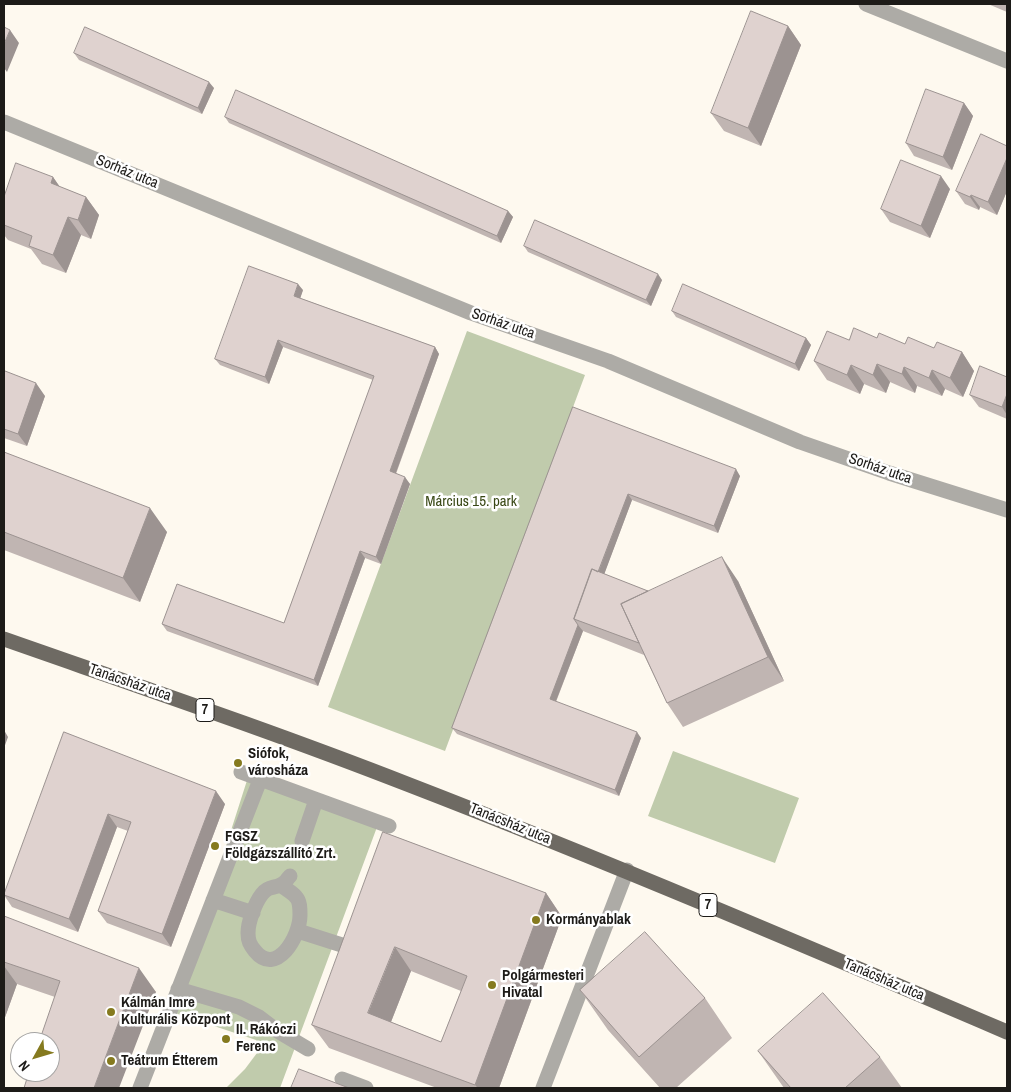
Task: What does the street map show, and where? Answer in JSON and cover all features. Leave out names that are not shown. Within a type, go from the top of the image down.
[{"type":"main road","name":"Tanácsház utca","points":[[4,639],[258,728],[405,783],[627,870],[1007,1032]]},
{"type":"street","points":[[866,4],[1007,61]]},
{"type":"street","name":"Sorház utca","points":[[4,122],[471,313],[608,361],[800,442],[888,473],[1007,510]]},
{"type":"street","points":[[241,772],[389,826]]},
{"type":"street","points":[[140,1088],[260,780]]},
{"type":"street","points":[[302,841],[316,800]]},
{"type":"street","points":[[543,1088],[627,870]]},
{"type":"street","points":[[285,881],[297,897],[300,908],[298,931],[295,940],[286,951],[274,958],[265,959],[256,953],[248,942],[248,929],[253,913],[261,895],[270,887],[285,881]]},
{"type":"street","points":[[213,900],[253,913]]},
{"type":"street","points":[[298,931],[345,946]]},
{"type":"street","points":[[178,989],[239,1008],[259,1017],[276,1030],[308,1048]]},
{"type":"street","points":[[342,1079],[366,1088]]},
{"type":"green space","name":"Március 15. park","points":[[467,331],[585,375],[445,751],[328,707]]},
{"type":"green space","points":[[673,751],[799,798],[775,863],[648,816]]},
{"type":"green space","points":[[250,771],[380,819],[280,1088],[226,1088],[245,1069],[260,1049],[260,1045],[256,1040],[175,1013],[180,990]]},
{"type":"building","points":[[751,11],[788,26],[748,128],[711,113]]},
{"type":"building","points":[[4,27],[10,30],[4,44]]},
{"type":"building","points":[[85,27],[209,82],[198,108],[74,53]]},
{"type":"building","points":[[926,89],[964,103],[943,157],[906,143]]},
{"type":"building","points":[[236,90],[508,211],[497,236],[225,117]]},
{"type":"building","points":[[981,134],[1007,146],[1007,158],[988,202],[956,191]]},
{"type":"building","points":[[901,160],[941,176],[921,226],[881,209]]},
{"type":"building","points":[[16,163],[53,177],[51,183],[86,197],[78,220],[68,217],[53,255],[29,246],[32,236],[4,225],[4,197]]},
{"type":"building","points":[[535,220],[658,274],[646,300],[524,246]]},
{"type":"building","points":[[249,266],[298,284],[294,296],[435,347],[390,471],[405,477],[376,557],[360,551],[314,680],[162,624],[177,584],[284,623],[374,376],[278,340],[265,377],[215,359]]},
{"type":"building","points":[[683,284],[806,338],[795,364],[672,311]]},
{"type":"building","points":[[854,328],[877,338],[879,333],[905,344],[908,337],[934,348],[937,342],[962,352],[950,378],[932,370],[929,378],[904,367],[902,374],[877,364],[873,375],[851,365],[847,375],[814,361],[827,331],[849,340]]},
{"type":"building","points":[[980,366],[1007,377],[1007,394],[1002,407],[970,395]]},
{"type":"building","points":[[5,371],[36,383],[18,434],[4,429]]},
{"type":"building","points":[[573,407],[736,469],[714,526],[628,494],[598,572],[592,569],[574,619],[578,625],[550,699],[637,732],[615,790],[452,728]]},
{"type":"building","points":[[4,452],[150,508],[123,578],[4,532]]},
{"type":"building","points":[[722,557],[768,657],[667,703],[621,604]]},
{"type":"building","points":[[592,569],[648,591],[621,604],[639,643],[574,619]]},
{"type":"building","points":[[64,732],[216,791],[162,934],[98,911],[131,822],[108,814],[69,919],[4,895]]},
{"type":"building","name":"Polgármesteri Hivatal","points":[[383,832],[546,893],[475,1085],[312,1025]],"holes":[[[395,947],[467,976],[441,1042],[368,1013]]]},
{"type":"building","name":"Kálmán Imre Kulturális Központ","points":[[4,916],[139,968],[94,1088],[24,1088],[26,1082],[60,1082],[60,1032],[42,1032],[60,981],[4,962]]},
{"type":"building","points":[[645,932],[705,998],[639,1057],[580,990]]},
{"type":"building","points":[[823,993],[880,1057],[845,1088],[791,1088],[758,1051]]},
{"type":"building","points":[[299,1069],[349,1088],[291,1088]]},
{"type":"place","name":"Siófok, városháza","points":[[238,763]]},
{"type":"place","name":"FGSZ Földgázszállító Zrt.","points":[[215,846]]},
{"type":"place","name":"Kormányablak","points":[[536,920]]},
{"type":"place","name":"Polgármesteri Hivatal","points":[[492,985]]},
{"type":"place","name":"Kálmán Imre Kulturális Központ","points":[[111,1012]]},
{"type":"place","name":"II. Rákóczi Ferenc","points":[[226,1039]]},
{"type":"place","name":"Teátrum Étterem","points":[[111,1061]]}]
